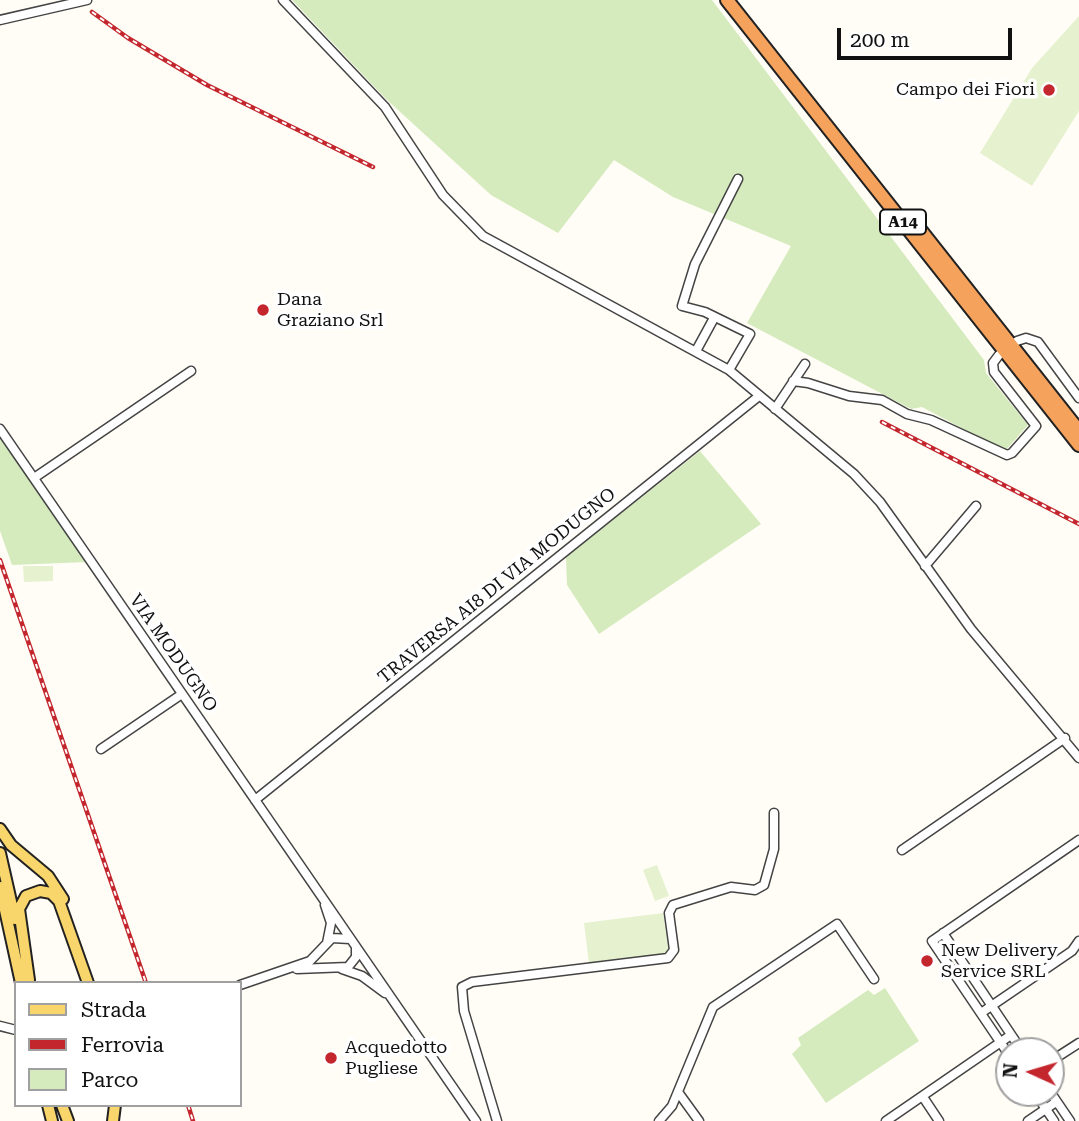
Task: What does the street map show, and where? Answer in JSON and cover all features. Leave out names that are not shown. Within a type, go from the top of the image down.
[{"type":"highway","name":"A14","points":[[727,0],[1079,445]]},
{"type":"highway","name":"A14","points":[[737,0],[1079,430]]},
{"type":"main road","points":[[0,829],[9,843],[42,869],[55,885],[65,905],[68,922],[88,979]]},
{"type":"main road","points":[[0,853],[27,981]]},
{"type":"main road","points":[[0,887],[27,981]]},
{"type":"main road","points":[[27,981],[27,950],[19,912],[23,898],[36,891],[53,895],[68,922]]},
{"type":"street","points":[[0,20],[87,0]]},
{"type":"street","points":[[283,0],[385,107],[437,187],[483,236],[729,370],[870,489],[971,629],[1065,738],[1079,758]]},
{"type":"street","points":[[729,370],[750,334],[701,310],[682,306],[695,264],[738,179]]},
{"type":"street","points":[[696,351],[714,318]]},
{"type":"street","points":[[1017,341],[1026,338],[1038,342],[1079,398]]},
{"type":"street","points":[[793,381],[849,396],[882,400],[907,414],[931,420],[1007,455],[1012,453],[1036,426],[994,372],[993,363],[999,355]]},
{"type":"street","points":[[775,409],[805,364]]},
{"type":"street","points":[[34,478],[191,371]]},
{"type":"street","name":"TRAVERSA AI8 DI VIA MODUGNO","points":[[255,800],[759,396]]},
{"type":"street","name":"VIA MODUGNO","points":[[0,429],[350,939]]},
{"type":"street","points":[[925,566],[976,506]]},
{"type":"street","points":[[101,749],[182,694]]},
{"type":"street","points":[[902,850],[1065,738]]},
{"type":"street","points":[[497,1121],[464,1011],[462,987],[472,982],[671,957],[674,946],[669,913],[673,905],[732,887],[755,890],[764,886],[774,849],[774,813]]},
{"type":"street","points":[[997,1037],[932,941],[1079,840]]},
{"type":"street","name":"VIA MODUGNO","points":[[320,894],[331,923],[326,945]]},
{"type":"street","points":[[659,1121],[672,1106],[713,1007],[837,924],[874,979]]},
{"type":"street","points":[[943,933],[1011,1035],[1008,1037]]},
{"type":"street","points":[[242,984],[310,961],[339,936],[350,939],[475,1121]]},
{"type":"street","points":[[981,1013],[1072,951],[1079,941]]},
{"type":"street","points":[[326,945],[326,959],[338,968],[372,982],[392,1000]]},
{"type":"street","points":[[291,969],[338,968],[353,963],[356,947]]},
{"type":"street","points":[[886,1121],[995,1046]]},
{"type":"street","points":[[678,1092],[699,1121]]},
{"type":"street","points":[[923,1097],[939,1121]]},
{"type":"street","points":[[1028,1121],[1046,1108],[1054,1121]]},
{"type":"green space","points":[[292,0],[712,0],[984,360],[986,373],[1028,425],[1005,451],[922,407],[911,409],[747,323],[791,246],[673,197],[614,160],[558,233],[491,195],[386,99]]},
{"type":"green space","name":"Campo dei Fiori","points":[[1079,16],[1079,111],[1032,186],[980,153],[1032,68]]},
{"type":"green space","points":[[0,435],[88,562],[12,565],[0,531]]},
{"type":"green space","points":[[700,451],[761,524],[599,634],[567,585],[566,557]]},
{"type":"green space","points":[[23,566],[53,566],[53,581],[24,582]]},
{"type":"green space","points":[[657,865],[669,896],[655,901],[643,870]]},
{"type":"green space","points":[[663,913],[669,954],[589,964],[584,923]]},
{"type":"green space","points":[[885,988],[919,1041],[826,1103],[792,1054],[801,1045],[798,1038],[868,990],[874,995]]},
{"type":"railway","points":[[92,12],[128,38],[207,85],[373,167]]},
{"type":"railway","points":[[882,422],[1079,524]]},
{"type":"railway","points":[[0,560],[145,981]]},
{"type":"railway","points":[[189,1107],[193,1121]]},
{"type":"place","name":"Campo dei Fiori","points":[[1049,90]]},
{"type":"place","name":"Dana Graziano Srl","points":[[263,310]]},
{"type":"place","name":"New Delivery Service SRL","points":[[927,961]]},
{"type":"place","name":"Acquedotto Pugliese","points":[[331,1058]]}]
